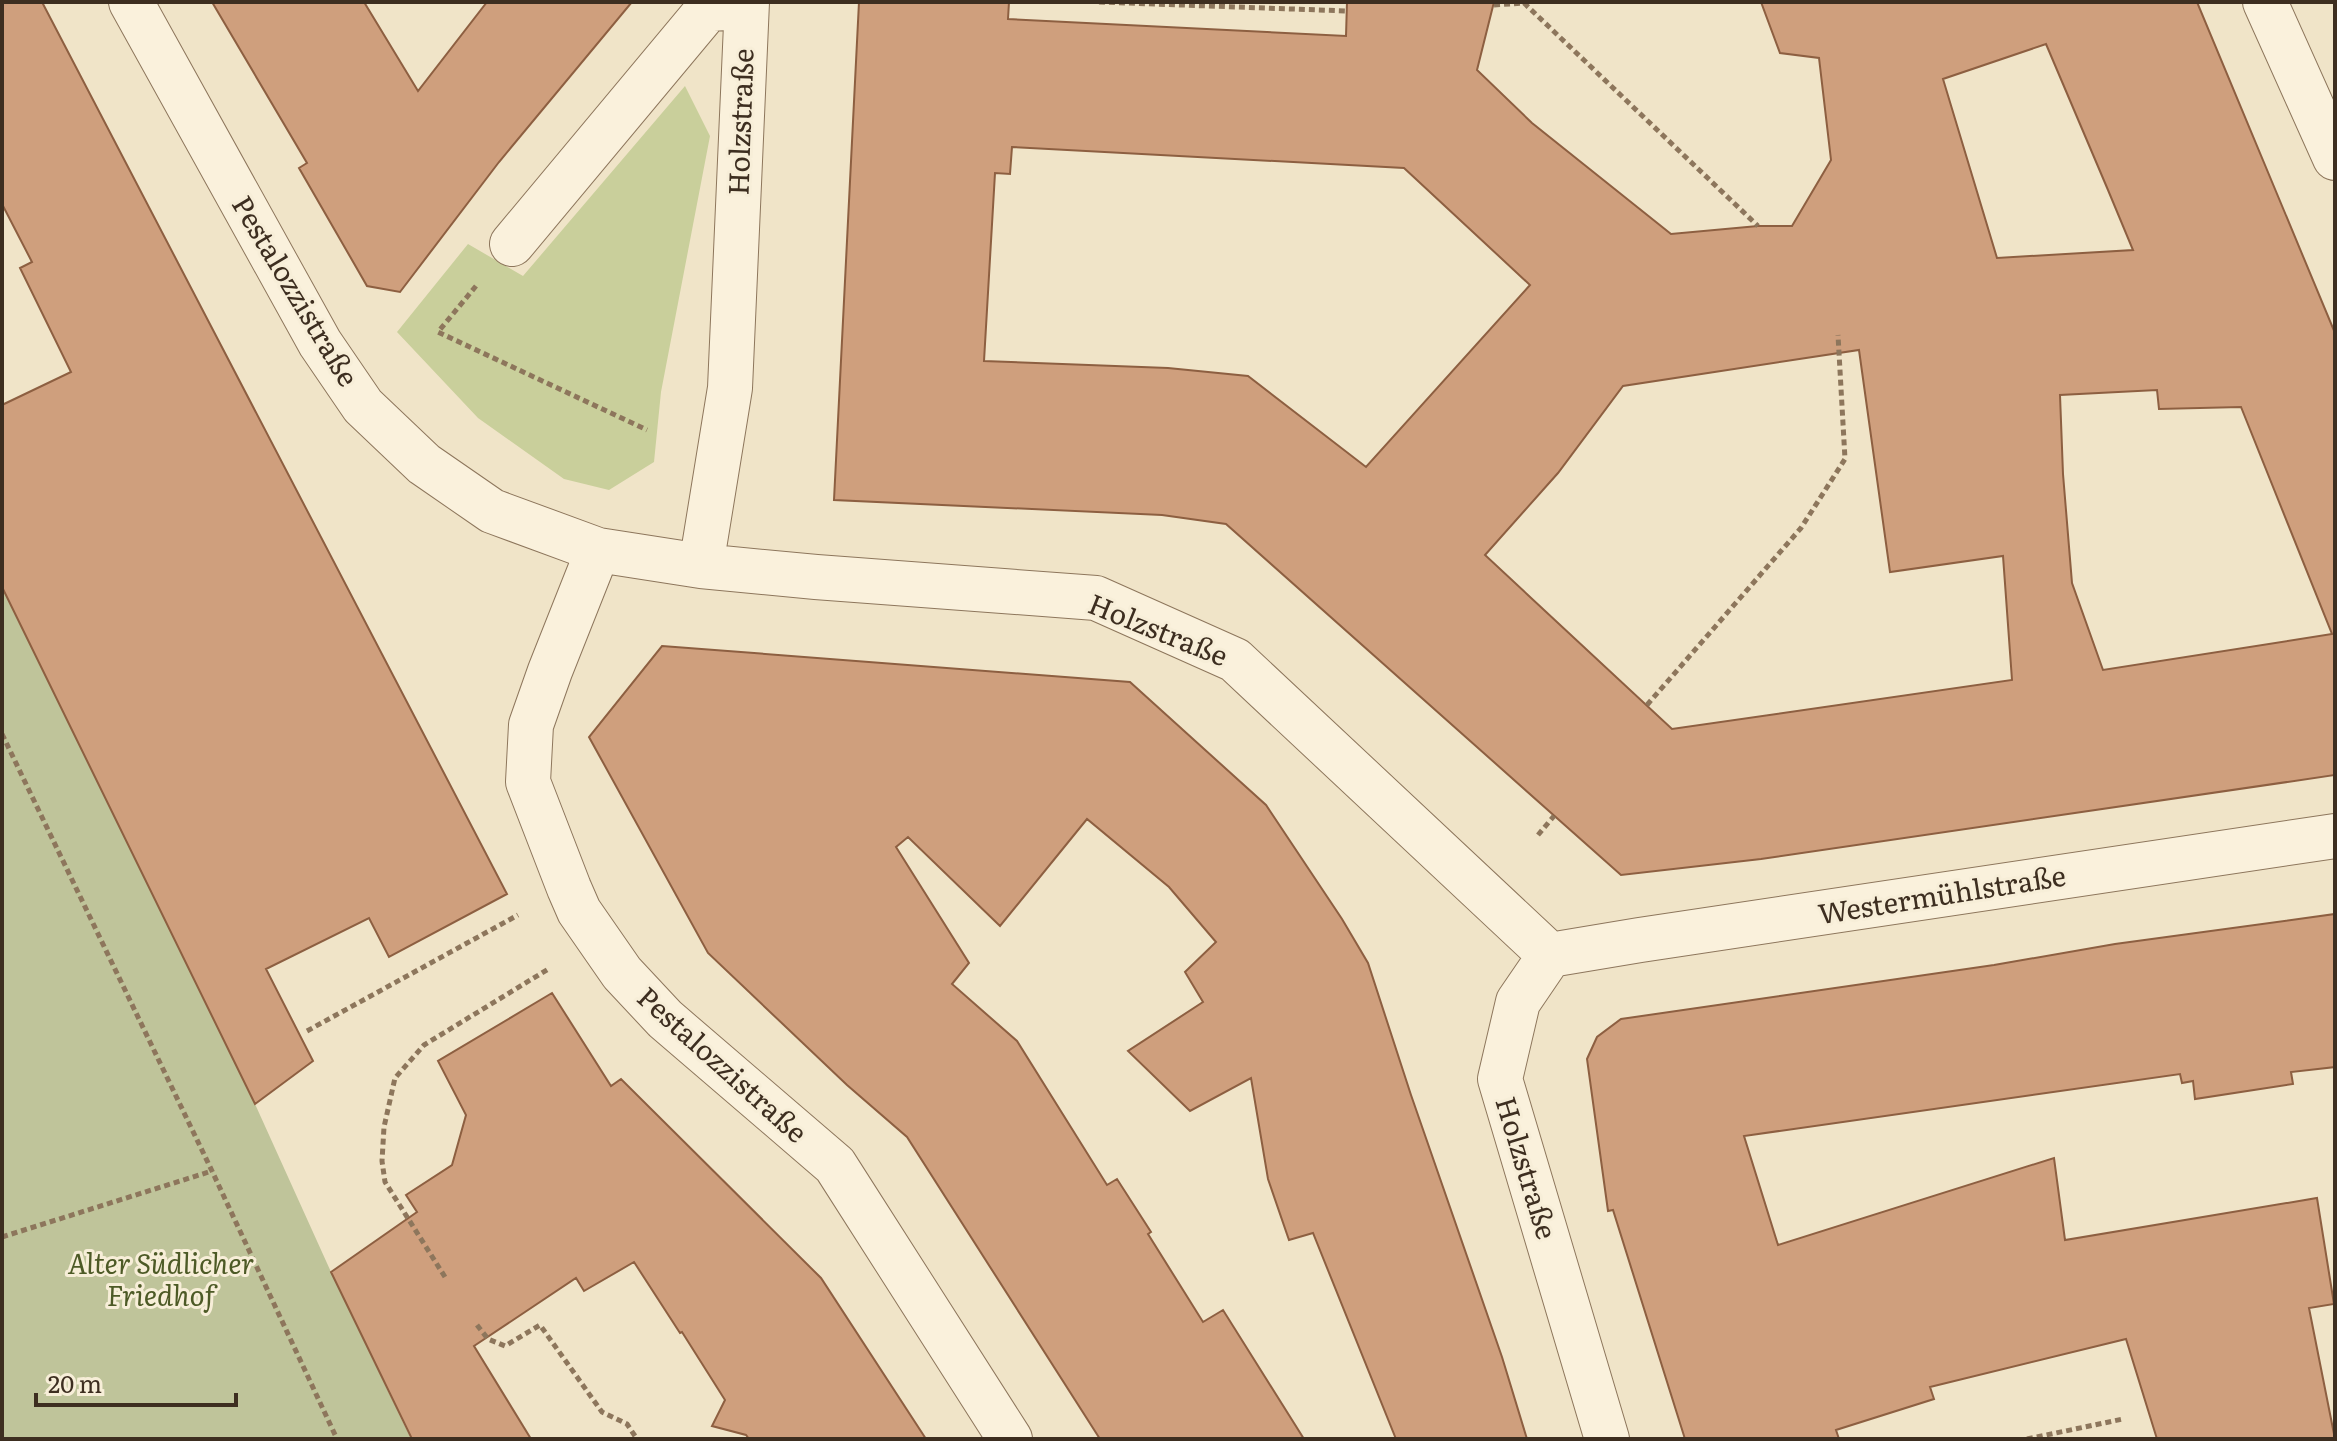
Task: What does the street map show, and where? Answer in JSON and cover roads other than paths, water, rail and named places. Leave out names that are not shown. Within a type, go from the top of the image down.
[{"type":"street","name":"Pestalozzistraße","points":[[131,2],[320,343],[363,406],[424,464],[492,511],[598,550],[531,725],[528,782],[579,911],[622,973],[665,1019],[835,1165],[1010,1439]]},
{"type":"street","points":[[2265,2],[2335,158]]},
{"type":"street","name":"Holzstraße","points":[[512,244],[708,9],[746,5],[730,388],[701,566],[1096,598],[1235,660],[1550,955],[1518,1002],[1500,1079],[1607,1439]]},
{"type":"street","points":[[598,550],[701,566]]},
{"type":"street","name":"Westermühlstraße","points":[[1550,955],[2335,836]]},
{"type":"park label","name":"Alter Südlicher Friedhof","points":[[161,1280]]}]
